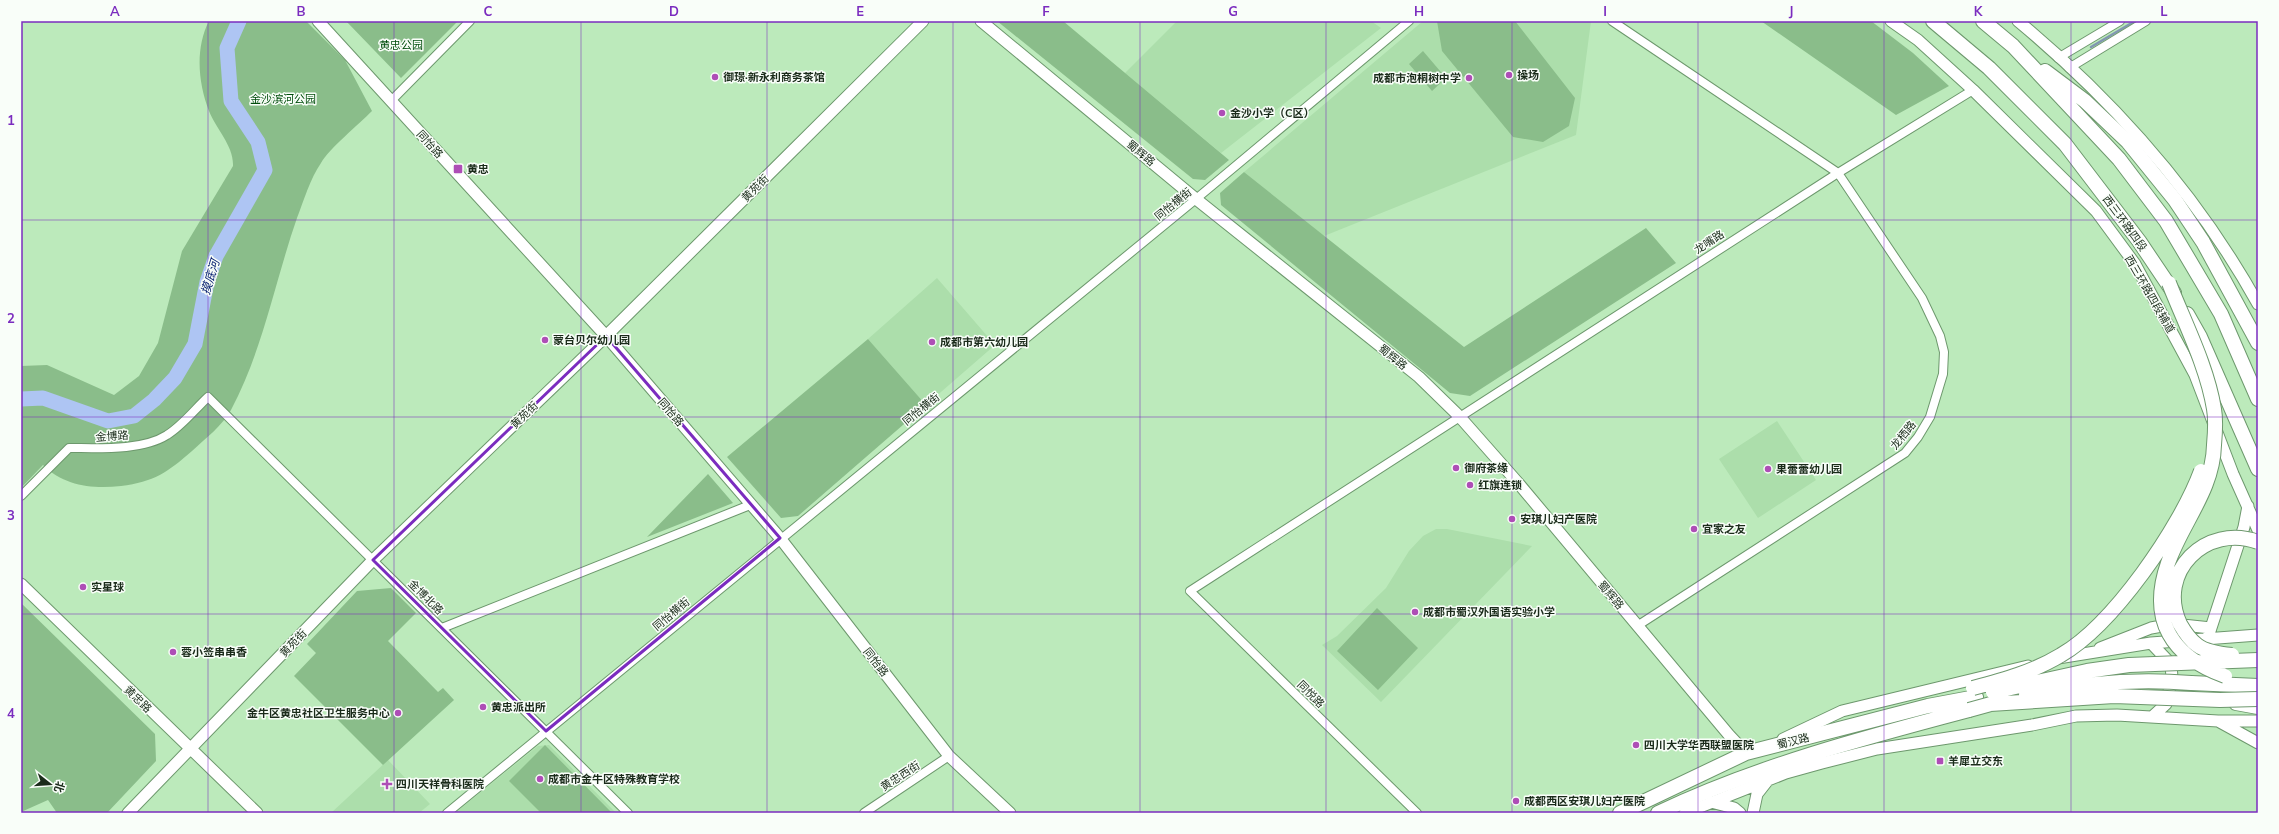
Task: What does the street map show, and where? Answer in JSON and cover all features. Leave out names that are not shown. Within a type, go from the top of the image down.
[{"type":"highway","name":"西三环路四段","points":[[1933,21],[1989,68],[2065,144],[2136,237],[2169,284],[2200,337],[2258,469]]},
{"type":"highway","points":[[1983,21],[2012,46],[2090,106],[2128,142],[2183,212],[2204,242],[2258,343]]},
{"type":"highway","points":[[2012,46],[2119,159],[2157,209],[2221,314],[2258,399]]},
{"type":"highway","points":[[2169,284],[2208,383],[2214,410],[2214,447],[2211,469],[2202,495],[2168,563],[2161,591],[2162,612],[2167,632],[2183,654],[2200,666],[2225,676],[2258,682]]},
{"type":"highway","points":[[1974,693],[2023,674],[2061,655],[2083,640],[2102,621],[2148,567],[2195,487],[2206,455],[2214,410]]},
{"type":"highway","points":[[2258,542],[2232,537],[2210,541],[2191,554],[2178,574],[2174,594],[2175,612],[2183,630],[2197,646],[2217,653],[2258,656]]},
{"type":"highway","points":[[1974,693],[2129,665],[2258,660]]},
{"type":"highway","points":[[1990,704],[2050,690],[2089,683],[2164,681],[2258,686]]},
{"type":"highway","name":"蜀汉路","points":[[1620,813],[1746,752],[1974,693]]},
{"type":"highway","points":[[1990,704],[2114,696],[2220,700],[2258,699]]},
{"type":"highway","points":[[2220,700],[2258,707]]},
{"type":"highway","name":"蜀汉路","points":[[1658,813],[1686,800],[1778,764],[1846,743],[1990,704]]},
{"type":"street","name":"同怡路","points":[[318,21],[606,336],[780,538],[949,756],[1010,813]]},
{"type":"street","points":[[391,101],[470,21]]},
{"type":"street","name":"黄苑街","points":[[128,813],[374,560],[606,336],[922,21]]},
{"type":"street","name":"蜀辉路","points":[[981,21],[1196,199],[1419,377],[1459,416],[1519,484],[1637,626],[1746,752]]},
{"type":"street","name":"同怡横街","points":[[447,813],[780,538],[1196,199],[1410,21]]},
{"type":"street","points":[[1612,21],[1838,172]]},
{"type":"street","name":"西三环路四段辅道","points":[[1891,21],[1918,40],[1974,90],[2096,211],[2135,264],[2195,375],[2233,474],[2258,530]]},
{"type":"street","points":[[2018,21],[2103,100],[2182,188],[2242,275],[2258,304]]},
{"type":"street","points":[[2058,58],[2120,21]]},
{"type":"street","points":[[2069,68],[2146,21]]},
{"type":"street","name":"龙嘴路","points":[[1190,591],[1838,172],[1974,90]]},
{"type":"street","name":"龙栖路","points":[[1637,626],[1898,458],[1918,437],[1930,417],[1943,374],[1944,352],[1940,336],[1922,298],[1838,172]]},
{"type":"street","name":"金博北路","points":[[208,397],[628,813]]},
{"type":"street","name":"金博路","points":[[21,496],[69,448],[112,448],[147,443],[166,436],[208,397]]},
{"type":"street","points":[[442,628],[750,505]]},
{"type":"street","points":[[2210,632],[2244,527],[2248,506]]},
{"type":"street","name":"黄忠路","points":[[21,584],[190,750],[257,813]]},
{"type":"street","name":"同悦路","points":[[1190,591],[1417,813]]},
{"type":"street","points":[[1762,749],[1842,711],[2089,652],[2151,628],[2173,624],[2210,632],[2258,635]]},
{"type":"street","points":[[2089,652],[2118,650],[2210,632]]},
{"type":"street","points":[[2151,643],[2171,664],[2172,678],[2166,704],[2154,716]]},
{"type":"street","points":[[1685,813],[1786,773],[1877,749],[2032,725],[2076,716],[2154,716],[2218,721],[2238,719],[2258,721]]},
{"type":"street","points":[[2218,721],[2258,743]]},
{"type":"street","name":"黄忠西街","points":[[864,813],[949,756]]},
{"type":"street","points":[[1753,813],[1757,794],[1769,779]]},
{"type":"street","points":[[1710,802],[1734,808],[1740,813]]},
{"type":"highlighted area","points":[[606,336],[780,538],[546,731],[373,560]]},
{"type":"shaded area","name":"金沙小学（C区）","points":[[1177,21],[1371,21],[1381,28],[1221,153],[1125,73]]},
{"type":"shaded area","name":"成都市泡桐树中学","points":[[1423,21],[1591,21],[1576,135],[1324,236],[1244,172]]},
{"type":"shaded area","name":"成都市第六幼儿园","points":[[937,278],[995,345],[926,405],[868,339]]},
{"type":"shaded area","name":"果蕾蕾幼儿园","points":[[1777,421],[1816,480],[1758,518],[1719,459]]},
{"type":"shaded area","name":"成都市蜀汉外国语实验小学","points":[[1436,529],[1447,529],[1532,546],[1381,702],[1322,645],[1337,636],[1386,588],[1409,551],[1423,536]]},
{"type":"shaded area","name":"成都市金牛区特殊教育学校","points":[[549,745],[616,813],[455,813],[538,746]]},
{"type":"shaded area","name":"四川天祥骨科医院","points":[[388,760],[430,804],[419,813],[331,813]]},
{"type":"green space","name":"金沙滨河公园","points":[[209,21],[306,21],[345,60],[372,111],[325,157],[314,176],[289,242],[252,364],[231,410],[218,427],[175,465],[160,475],[143,482],[110,487],[89,486],[69,482],[60,478],[43,465],[21,488],[21,366],[47,365],[114,395],[139,376],[158,343],[182,251],[233,166],[233,159],[228,145],[209,111],[200,77],[200,54],[205,31]]},
{"type":"green space","name":"黄忠公园","points":[[346,21],[458,21],[401,78]]},
{"type":"green space","points":[[997,21],[1063,21],[1229,160],[1205,180],[1193,179]]},
{"type":"green space","name":"操场","points":[[1437,21],[1515,21],[1575,98],[1569,126],[1543,142],[1513,137],[1442,51]]},
{"type":"green space","points":[[1761,21],[1871,21],[1913,53],[1949,86],[1896,115]]},
{"type":"green space","points":[[1423,51],[1446,78],[1432,91],[1409,64]]},
{"type":"green space","points":[[1244,172],[1464,347],[1646,228],[1676,263],[1470,396],[1450,393],[1221,205],[1220,193]]},
{"type":"green space","points":[[868,339],[926,405],[798,516],[781,518],[727,457]]},
{"type":"green space","points":[[708,474],[733,503],[647,537]]},
{"type":"green space","points":[[391,588],[416,613],[388,641],[438,692],[443,688],[454,700],[383,765],[294,676],[316,653],[307,644],[357,591]]},
{"type":"green space","points":[[21,603],[155,734],[156,761],[107,813],[57,813],[48,800],[21,812]]},
{"type":"green space","points":[[1377,608],[1418,648],[1378,690],[1337,651]]},
{"type":"green space","name":"成都市金牛区特殊教育学校","points":[[545,745],[612,813],[541,813],[509,781]]},
{"type":"waterway","name":"摸底河","points":[[21,399],[43,398],[108,421],[134,416],[154,400],[175,378],[195,344],[207,282],[216,256],[265,170],[258,142],[231,101],[227,48],[239,21]]},
{"type":"waterway","points":[[2091,47],[2135,21]]},
{"type":"place","name":"操场","points":[[1509,75]]},
{"type":"place","name":"御璟·新永利商务茶馆","points":[[715,77]]},
{"type":"place","name":"成都市泡桐树中学","points":[[1469,78]]},
{"type":"place","name":"金沙小学（C区）","points":[[1222,113]]},
{"type":"place","name":"黄忠","points":[[458,169]]},
{"type":"place","name":"蒙台贝尔幼儿园","points":[[545,340]]},
{"type":"place","name":"成都市第六幼儿园","points":[[932,342]]},
{"type":"place","name":"御府茶缘","points":[[1456,468]]},
{"type":"place","name":"果蕾蕾幼儿园","points":[[1768,469]]},
{"type":"place","name":"红旗连锁","points":[[1470,485]]},
{"type":"place","name":"安琪儿妇产医院","points":[[1512,519]]},
{"type":"place","name":"宜家之友","points":[[1694,529]]},
{"type":"place","name":"实星球","points":[[83,587]]},
{"type":"place","name":"成都市蜀汉外国语实验小学","points":[[1415,612]]},
{"type":"place","name":"蓉小签串串香","points":[[173,652]]},
{"type":"place","name":"黄忠派出所","points":[[483,707]]},
{"type":"place","name":"金牛区黄忠社区卫生服务中心","points":[[398,713]]},
{"type":"place","name":"四川大学华西联盟医院","points":[[1636,745]]},
{"type":"place","name":"羊犀立交东","points":[[1940,761]]},
{"type":"place","name":"成都市金牛区特殊教育学校","points":[[540,779]]},
{"type":"place","name":"四川天祥骨科医院","points":[[387,784]]},
{"type":"place","name":"成都西区安琪儿妇产医院","points":[[1516,801]]}]
